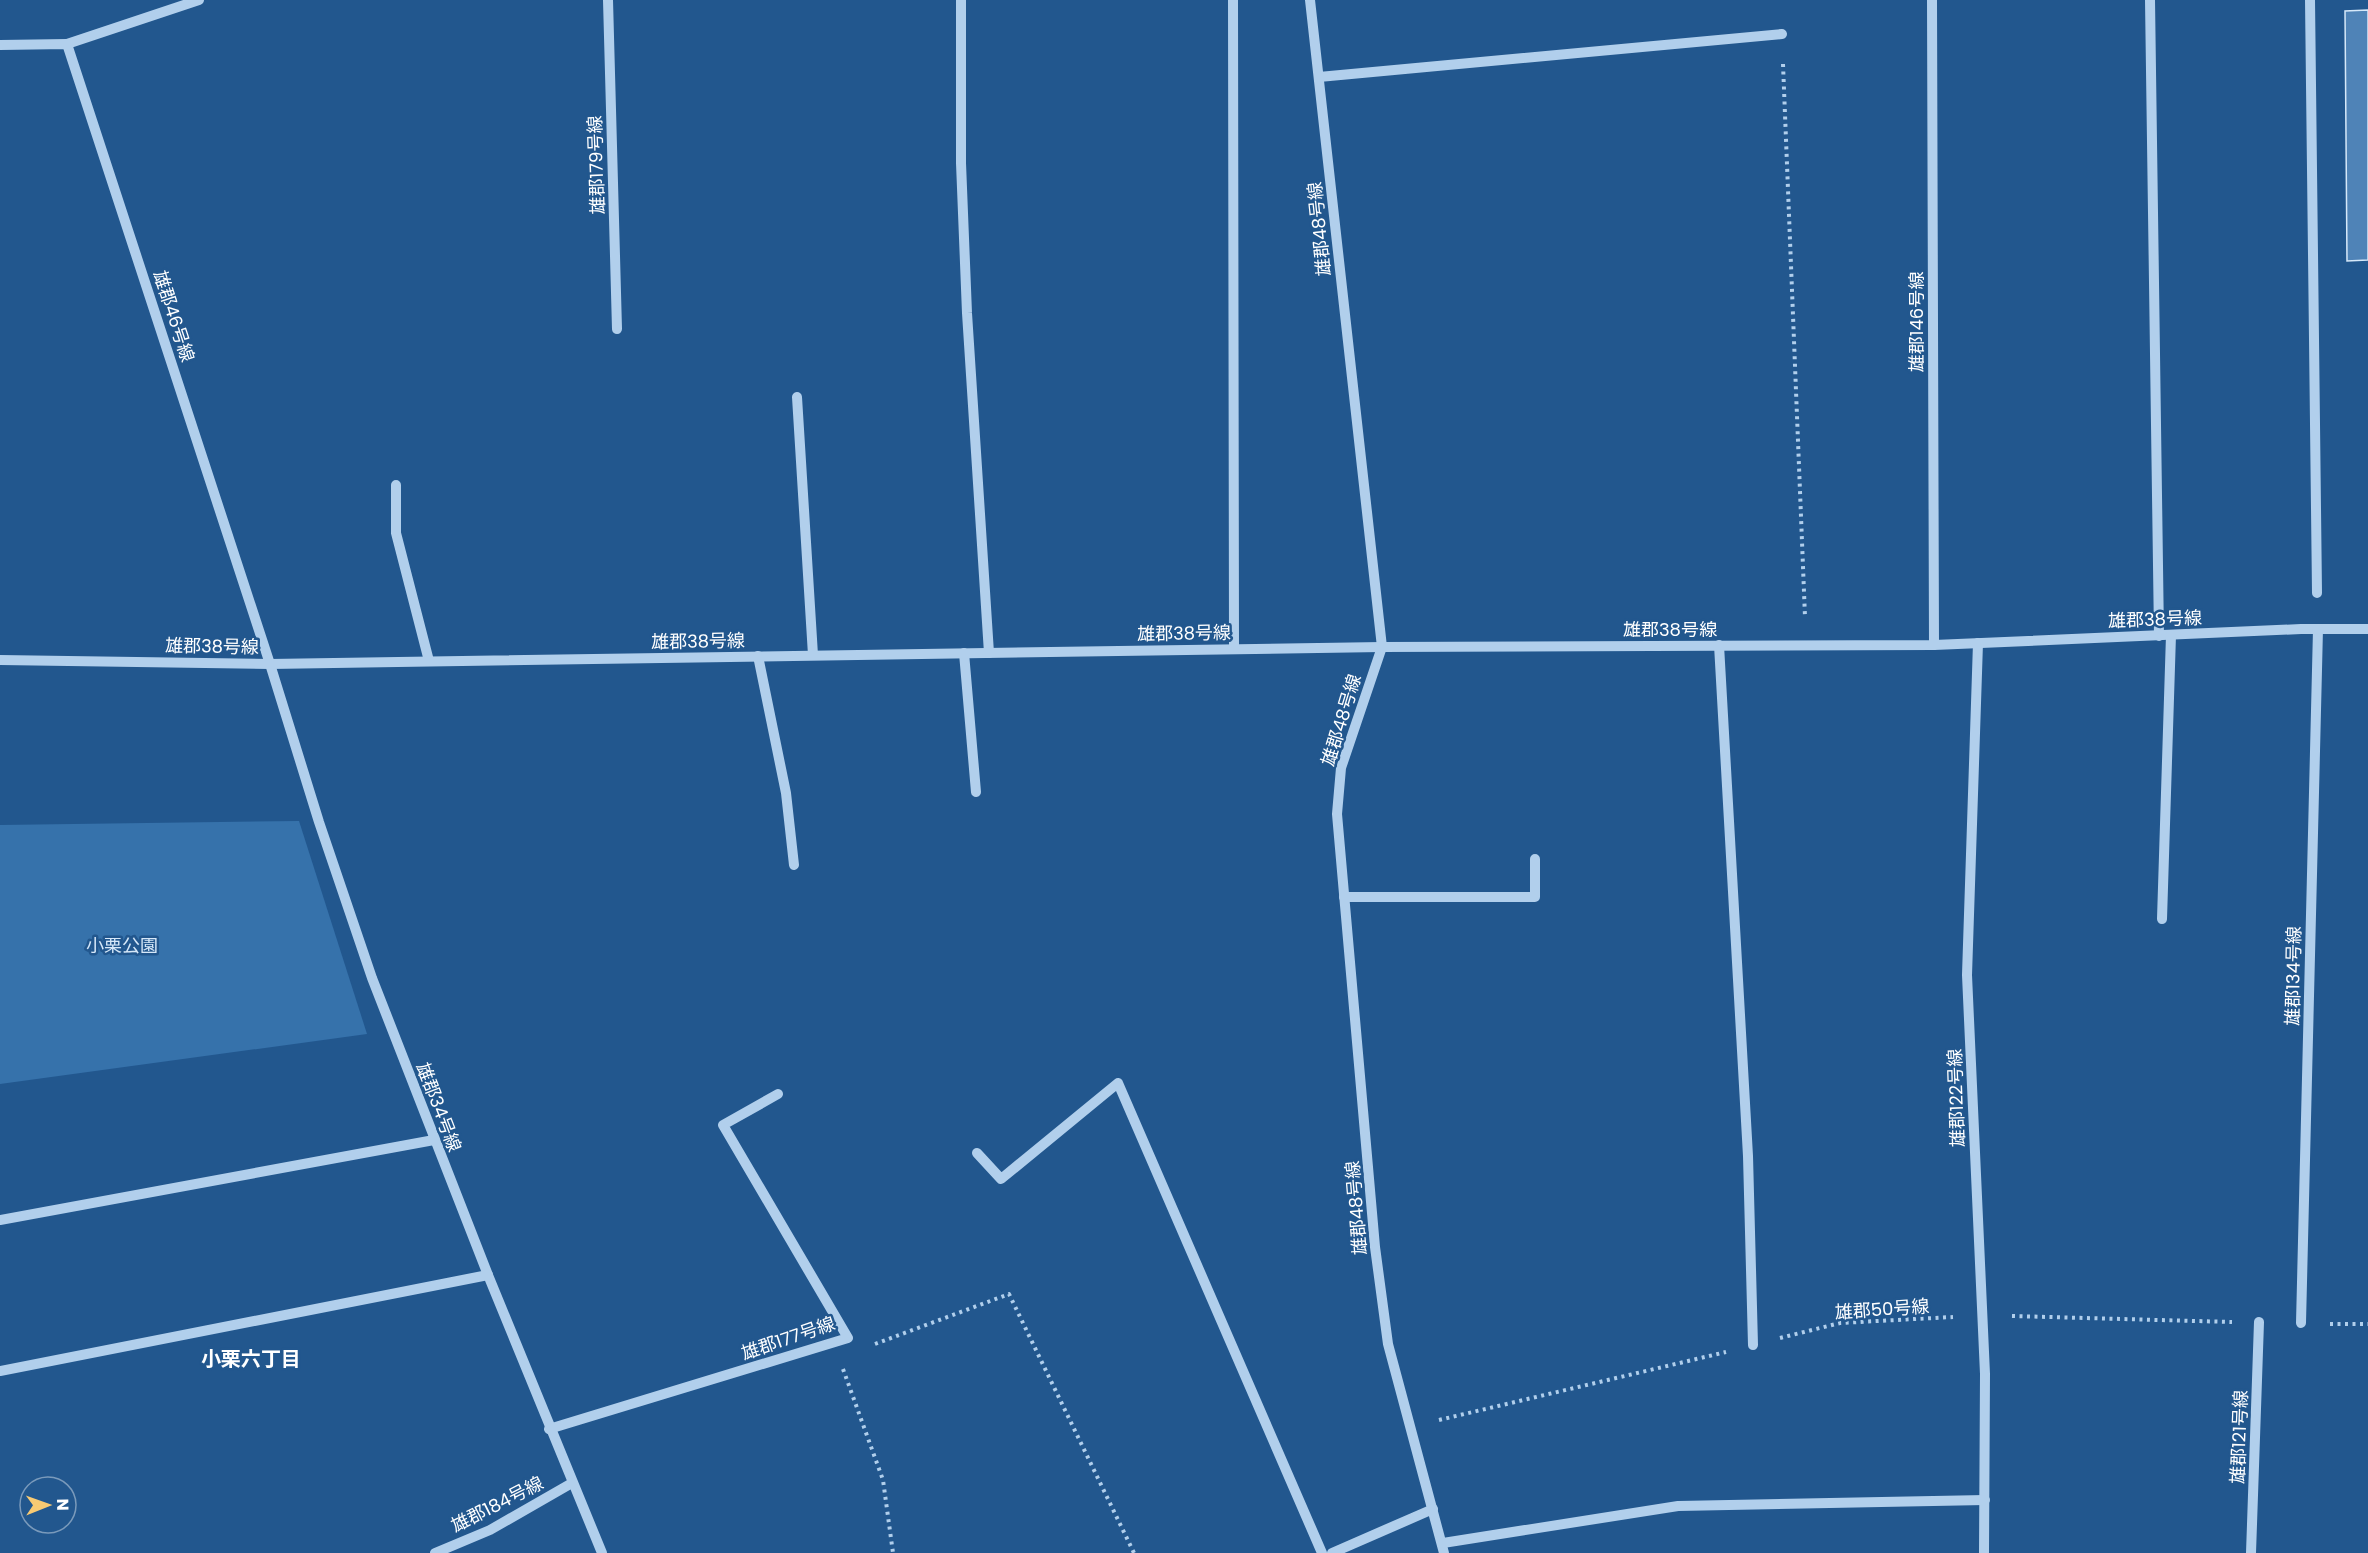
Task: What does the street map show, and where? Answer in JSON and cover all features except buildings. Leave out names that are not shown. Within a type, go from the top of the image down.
[{"type":"street","points":[[0,45],[67,44],[199,0]]},
{"type":"street","name":"雄郡179号線","points":[[608,0],[617,329]]},
{"type":"street","points":[[961,0],[961,163],[966,290],[989,653]]},
{"type":"street","points":[[1233,0],[1234,649]]},
{"type":"street","name":"雄郡48号線","points":[[1311,0],[1382,647],[1341,768],[1337,814],[1344,897],[1376,1247],[1388,1344],[1443,1548]]},
{"type":"street","name":"雄郡146号線","points":[[1932,0],[1934,645]]},
{"type":"street","points":[[2150,0],[2159,636]]},
{"type":"street","points":[[2310,0],[2317,593]]},
{"type":"street","points":[[1319,77],[1782,34]]},
{"type":"street","name":"雄郡46号線","points":[[67,44],[270,664]]},
{"type":"street","points":[[797,397],[813,656]]},
{"type":"street","points":[[396,485],[396,533],[429,661]]},
{"type":"street","name":"雄郡38号線","points":[[0,660],[270,664],[1382,647],[1934,645],[2318,629],[2368,629]]},
{"type":"street","name":"雄郡134号線","points":[[2301,1323],[2318,629]]},
{"type":"street","points":[[2162,919],[2171,635]]},
{"type":"street","name":"雄郡122号線","points":[[1978,642],[1967,975],[1982,1316],[1985,1500],[1983,1553]]},
{"type":"street","points":[[1719,645],[1748,1156],[1753,1345]]},
{"type":"street","points":[[964,653],[976,792]]},
{"type":"street","points":[[758,656],[786,793],[794,865]]},
{"type":"street","name":"雄郡34号線","points":[[270,664],[319,822],[372,978],[549,1429],[602,1553]]},
{"type":"street","points":[[1344,897],[1536,897],[1535,859]]},
{"type":"street","points":[[976,1153],[1001,1179],[1118,1083],[1322,1553]]},
{"type":"street","name":"雄郡177号線","points":[[549,1429],[848,1338],[723,1125],[778,1094]]},
{"type":"street","points":[[0,1220],[434,1140]]},
{"type":"street","points":[[0,1371],[488,1275]]},
{"type":"street","name":"雄郡121号線","points":[[2251,1553],[2259,1322]]},
{"type":"street","name":"雄郡184号線","points":[[435,1553],[490,1530],[572,1483]]},
{"type":"street","points":[[1443,1548],[1678,1506],[1985,1500]]},
{"type":"street","points":[[1332,1553],[1433,1509]]},
{"type":"path","points":[[1782,34],[1807,645]]},
{"type":"path","points":[[848,1338],[873,1344],[1008,1294],[1134,1553]]},
{"type":"path","name":"雄郡50号線","points":[[1409,1426],[1840,1323],[1982,1316],[2259,1322]]},
{"type":"path","points":[[2301,1323],[2368,1324]]},
{"type":"path","points":[[834,1343],[883,1480],[893,1553]]},
{"type":"green space","name":"小栗公園","points":[[299,821],[367,1034],[0,1084],[0,825]]},
{"type":"district","name":"小栗六丁目","points":[[251,1359]]}]
